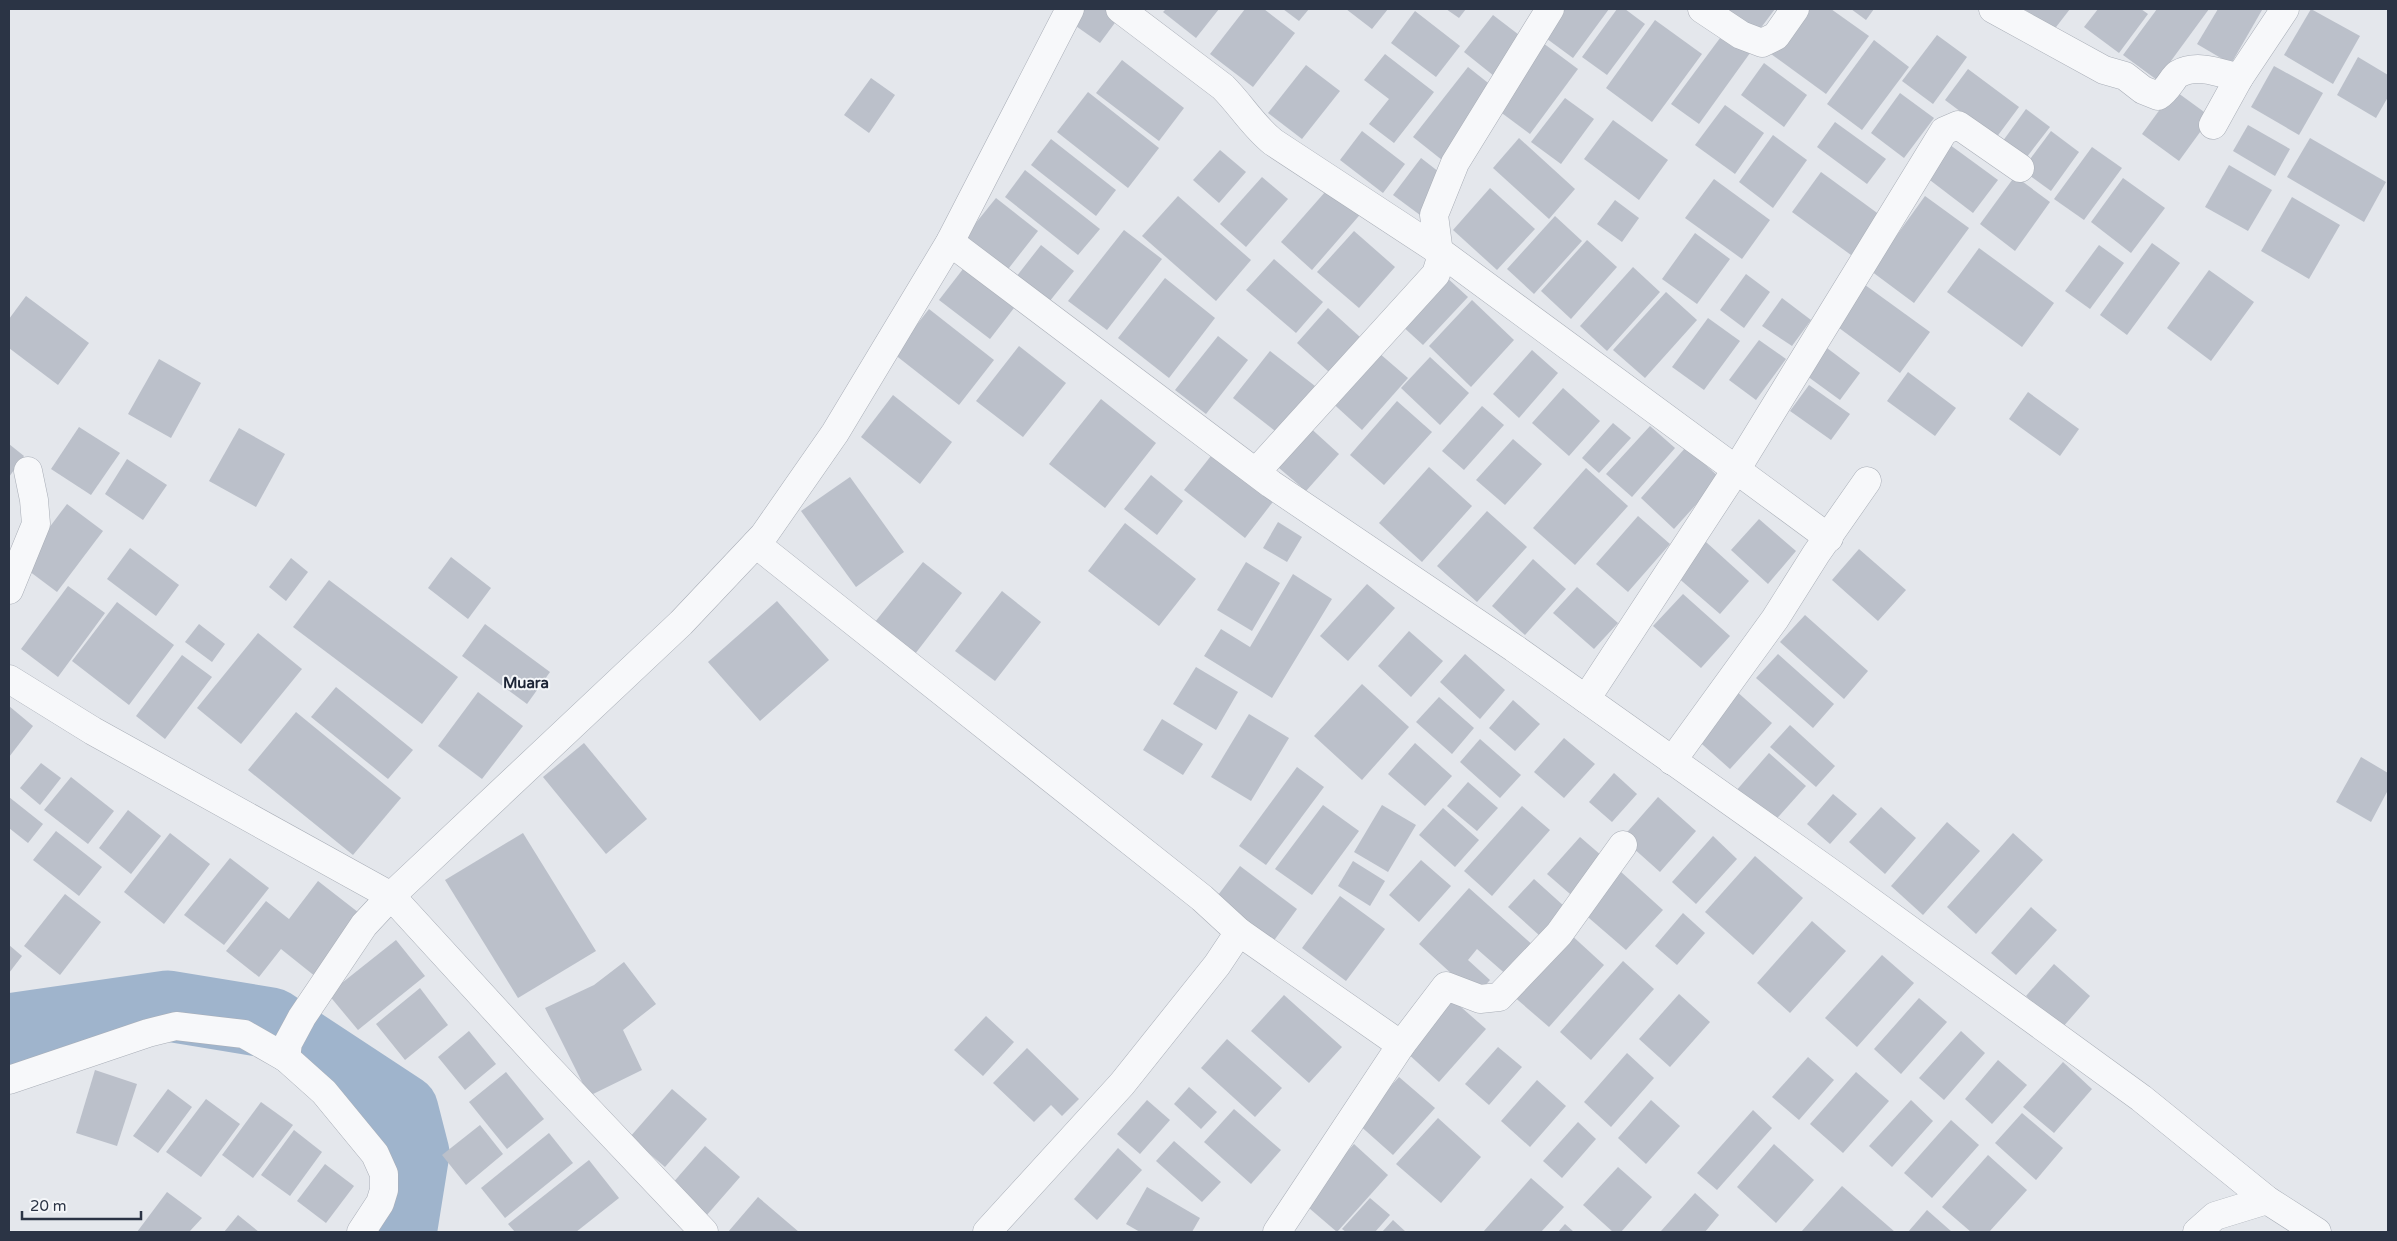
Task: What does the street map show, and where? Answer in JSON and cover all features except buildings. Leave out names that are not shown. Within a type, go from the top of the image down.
[{"type":"street","points":[[287,1051],[302,1017],[364,925],[391,896],[681,623],[756,544],[835,433],[950,242],[1070,9]]},
{"type":"street","points":[[1120,9],[1223,87],[1238,102],[1258,131],[1440,251],[1829,538]]},
{"type":"street","points":[[1256,472],[1436,274],[1440,261],[1440,251],[1434,215],[1455,163],[1550,9]]},
{"type":"street","points":[[1702,9],[1741,35],[1762,43],[1776,36],[1794,9]]},
{"type":"street","points":[[1993,9],[2104,70],[2126,76],[2143,90],[2158,96],[2167,90],[2177,74],[2188,71],[2205,69],[2239,78]]},
{"type":"street","points":[[2213,125],[2239,78],[2285,9]]},
{"type":"street","points":[[1586,699],[1736,470],[1944,130],[1958,125],[2020,168]]},
{"type":"street","points":[[950,242],[1271,484],[1514,648],[1586,699],[2141,1098],[2267,1200],[2317,1232]]},
{"type":"street","points":[[9,590],[36,524],[34,500],[28,471]]},
{"type":"street","points":[[1672,761],[1776,619],[1816,554],[1867,481]]},
{"type":"street","points":[[756,544],[1195,892],[1239,932],[1401,1045]]},
{"type":"street","points":[[9,679],[94,731],[391,896],[542,1061],[704,1232]]},
{"type":"street","points":[[1277,1232],[1401,1045],[1446,986],[1480,999],[1499,997],[1559,934],[1623,845]]},
{"type":"street","points":[[987,1232],[1122,1084],[1217,965],[1239,932]]},
{"type":"street","points":[[9,1080],[148,1033],[176,1026],[244,1034],[287,1051],[375,1154],[384,1174],[384,1190],[380,1204],[361,1232]]},
{"type":"street","points":[[2197,1232],[2216,1216],[2267,1200]]},
{"type":"waterway","points":[[9,1029],[168,1006],[271,1023],[403,1110],[414,1153],[402,1228],[398,1232]]},
{"type":"district","name":"Muara","points":[[526,683]]}]
